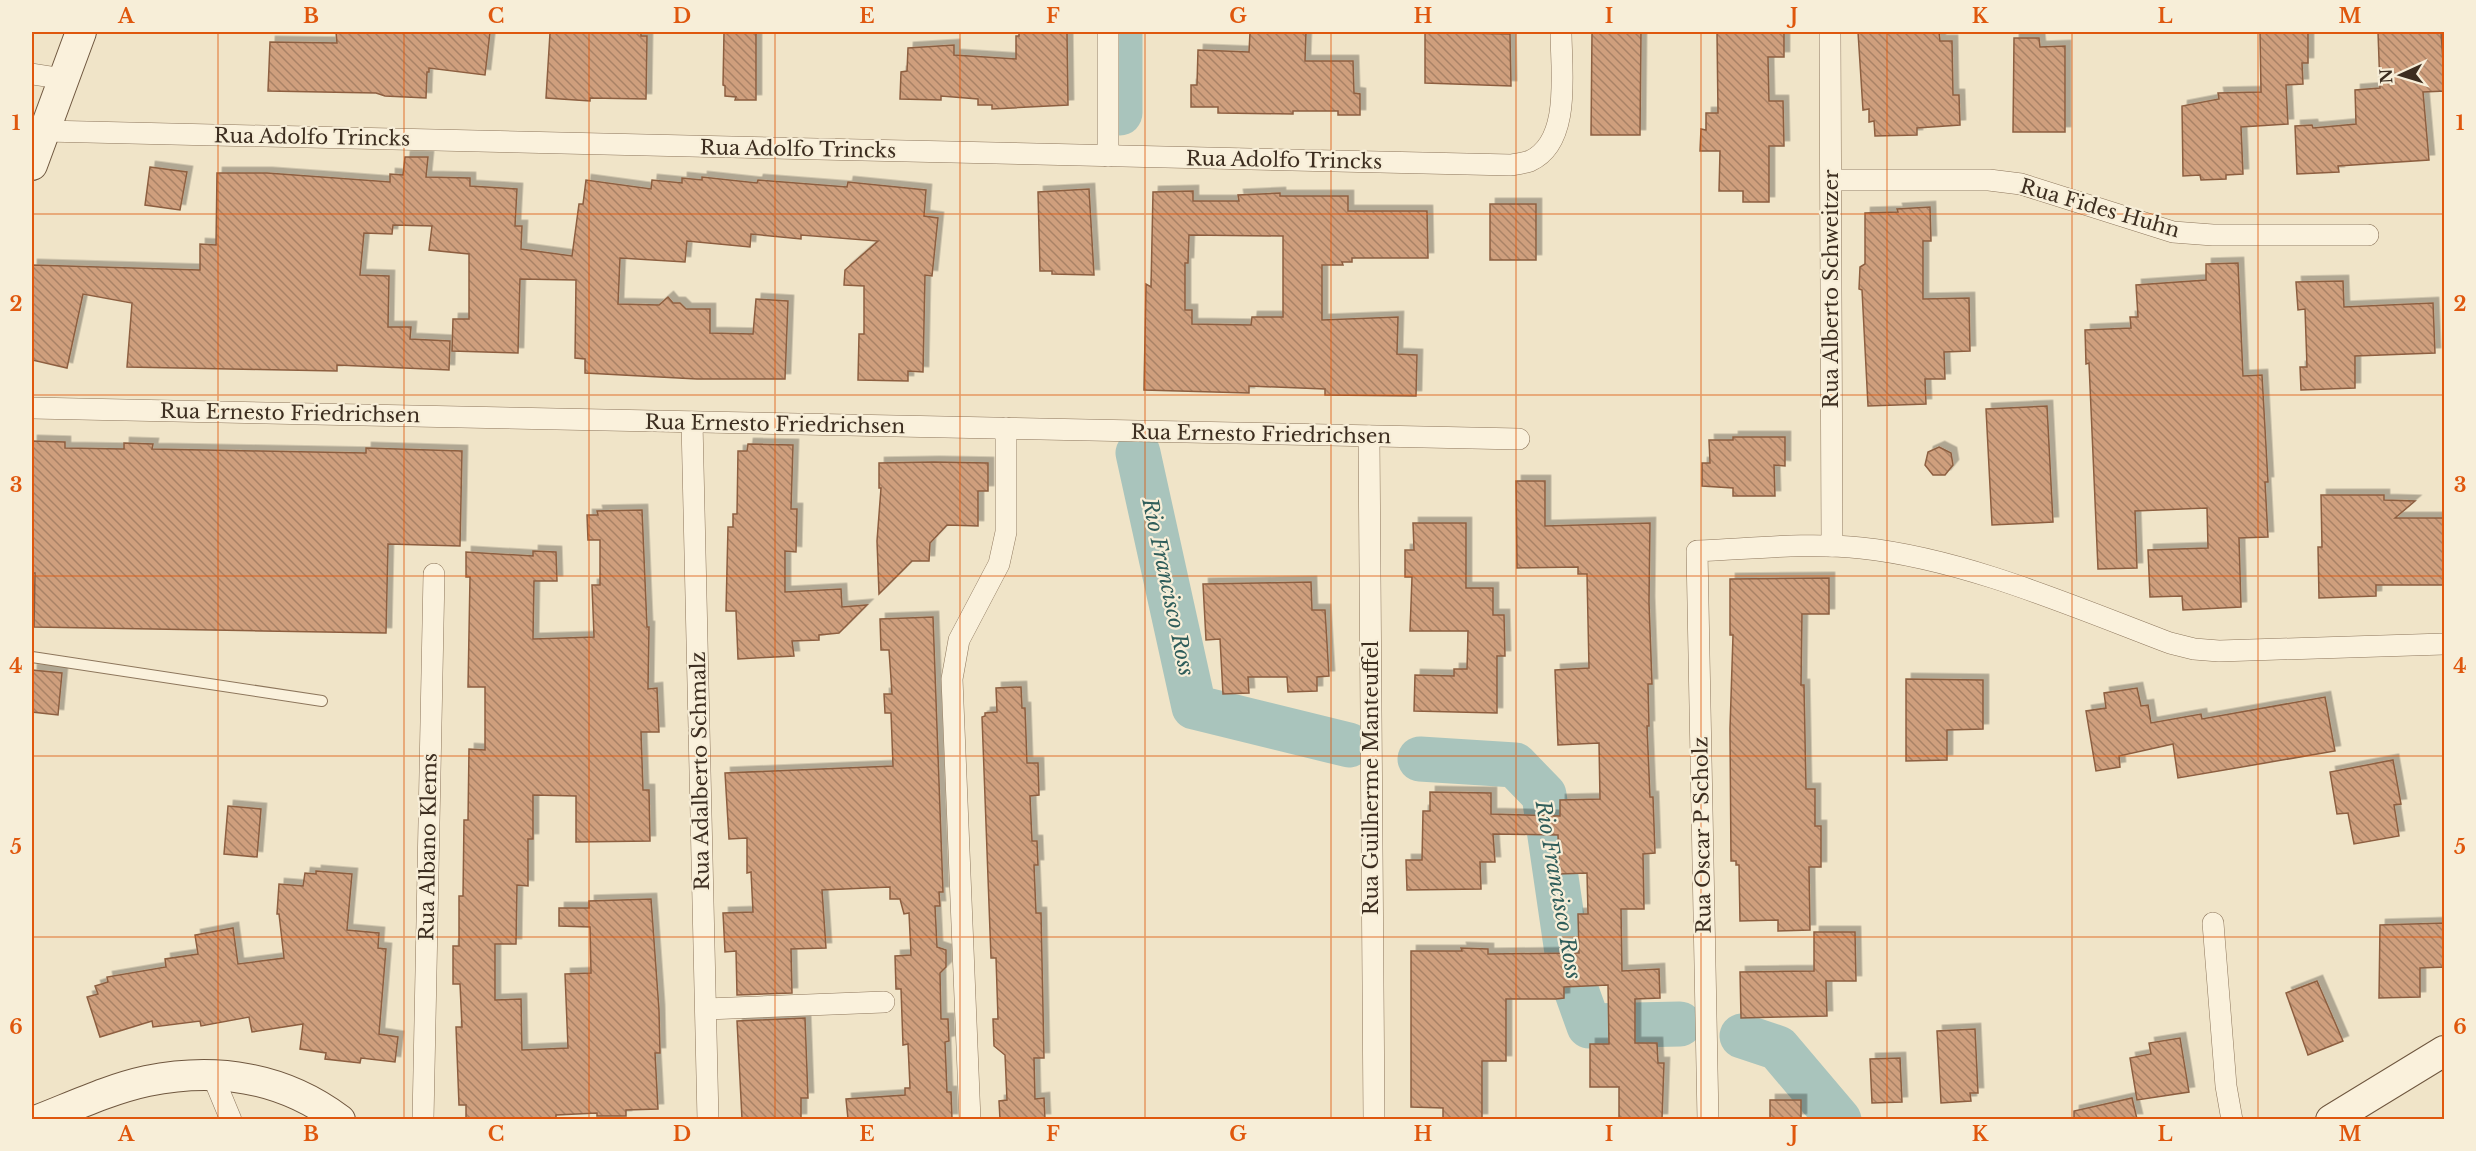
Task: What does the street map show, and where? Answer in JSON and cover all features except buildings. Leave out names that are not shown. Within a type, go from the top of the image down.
[{"type":"street","points":[[32,165],[81,32]]},
{"type":"street","points":[[1108,32],[1108,156]]},
{"type":"street","name":"Rua Adolfo Trincks","points":[[45,131],[1511,165],[1530,161],[1547,148],[1554,136],[1561,116],[1561,32]]},
{"type":"street","name":"Rua Alberto Schweitzer","points":[[1830,32],[1832,546]]},
{"type":"street","points":[[32,74],[64,79]]},
{"type":"street","name":"Rua Fides Huhn","points":[[1831,180],[1989,180],[2021,184],[2173,232],[2213,235],[2368,235]]},
{"type":"street","name":"Rua Ernesto Friedrichsen","points":[[32,408],[1519,439]]},
{"type":"street","name":"Rua Adalberto Schmalz","points":[[692,422],[708,1119]]},
{"type":"street","points":[[970,1119],[952,679],[959,640],[999,564],[1006,532],[1006,428]]},
{"type":"street","name":"Rua Guilherme Manteuffel","points":[[1369,436],[1374,1119]]},
{"type":"street","points":[[1832,546],[1893,554],[2021,586],[2170,643],[2194,649],[2219,651],[2445,644]]},
{"type":"street","name":"Rua Oscar P Scholz","points":[[1708,1119],[1697,551],[1832,546]]},
{"type":"street","name":"Rua Albano Klems","points":[[423,1119],[434,574]]},
{"type":"street","points":[[2213,923],[2226,1086],[2232,1119]]},
{"type":"street","points":[[706,1009],[884,1002]]},
{"type":"street","points":[[2331,1119],[2445,1051]]},
{"type":"street","points":[[212,1074],[231,1119]]},
{"type":"street","points":[[38,1119],[145,1082],[183,1075],[212,1074],[260,1080],[290,1090],[323,1107],[340,1119]]},
{"type":"lane","points":[[32,657],[321,701]]},
{"type":"waterway","name":"Rio Francisco Ross","points":[[1120,32],[1120,113]]},
{"type":"waterway","name":"Rio Francisco Ross","points":[[1138,453],[1194,707],[1349,745]]},
{"type":"waterway","name":"Rio Francisco Ross","points":[[1420,759],[1515,765],[1544,795],[1570,973],[1589,1026],[1680,1024]]},
{"type":"waterway","name":"Rio Francisco Ross","points":[[1742,1036],[1778,1048],[1839,1120]]}]
